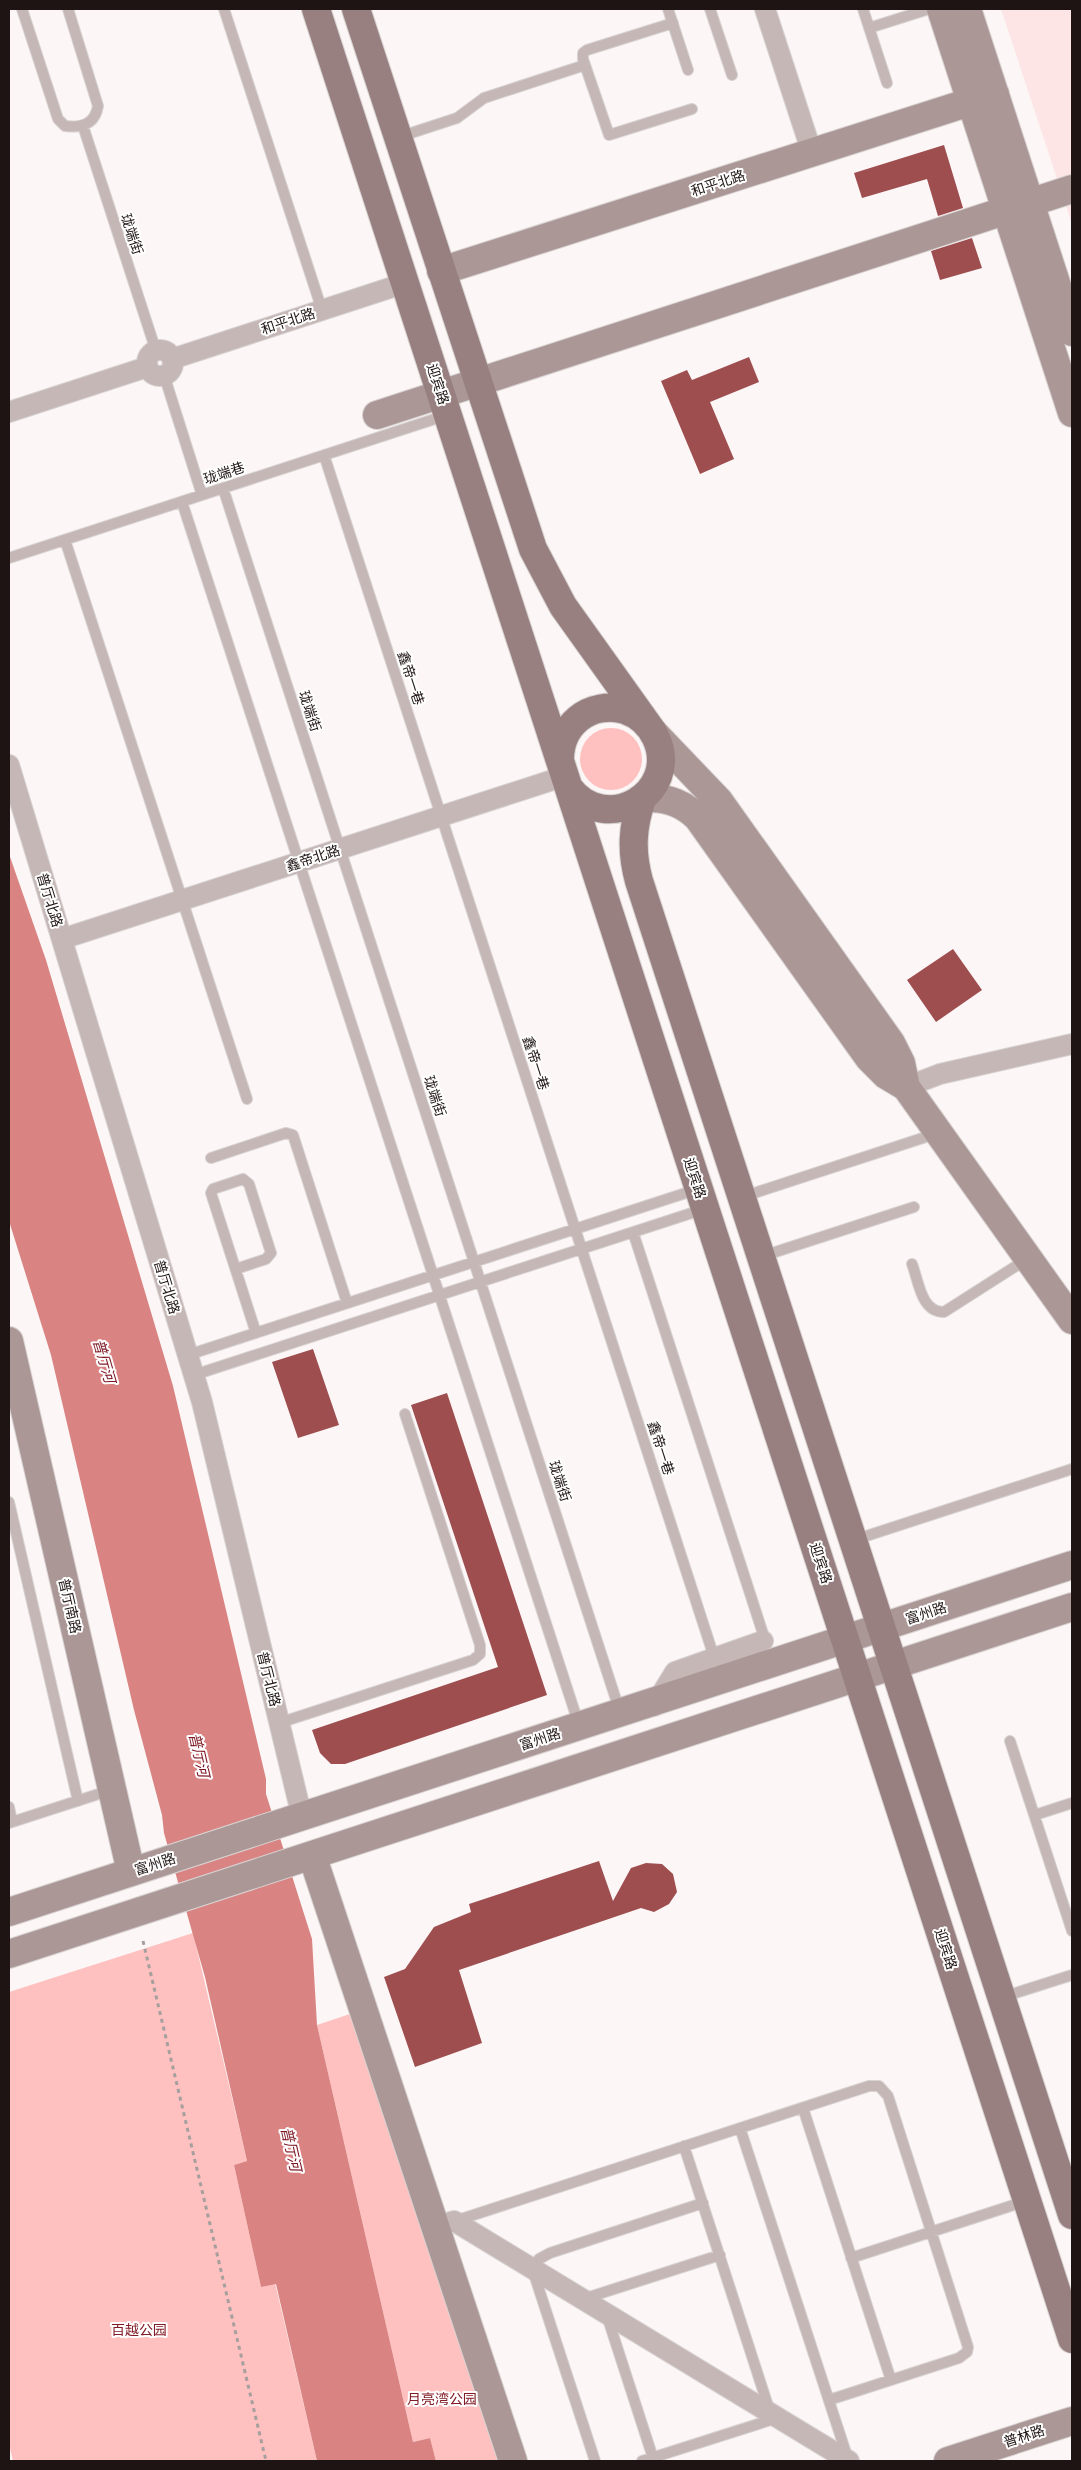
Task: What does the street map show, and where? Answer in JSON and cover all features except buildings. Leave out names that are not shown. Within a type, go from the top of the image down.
[{"type":"main road","name":"迎宾路","points":[[316,9],[1072,2339]]},
{"type":"main road","points":[[356,9],[525,528],[542,569],[563,606],[653,732],[719,801],[891,1043],[902,1064],[906,1087]]},
{"type":"main road","points":[[941,9],[983,98],[1072,332]]},
{"type":"main road","points":[[967,9],[983,98],[1072,413]]},
{"type":"main road","name":"和平北路","points":[[441,271],[983,98]]},
{"type":"main road","points":[[377,415],[1072,189]]},
{"type":"main road","points":[[1071,2208],[635,867],[633,838],[642,799],[656,779],[660,768],[658,743],[646,722],[630,712],[612,708],[600,708],[578,719],[564,738],[564,774],[584,802],[608,810],[620,809],[642,799],[652,797],[671,800],[681,804],[698,818],[869,1058],[886,1075],[906,1087],[1072,1320]]},
{"type":"main road","name":"普厅南路","points":[[9,1341],[12,1371],[131,1872]]},
{"type":"main road","name":"富州路","points":[[9,1912],[722,1680],[768,1652],[845,1640],[1072,1565]]},
{"type":"main road","points":[[9,1954],[1072,1608]]},
{"type":"main road","points":[[312,1855],[445,2224],[513,2461]]},
{"type":"main road","name":"普林路","points":[[948,2461],[988,2455],[1072,2421]]},
{"type":"street","points":[[766,9],[812,153]]},
{"type":"street","name":"和平北路","points":[[9,412],[405,283]]},
{"type":"street","name":"普厅北路","points":[[9,765],[194,1375],[302,1817]]},
{"type":"street","name":"鑫帝北路","points":[[62,939],[442,816],[564,774]]},
{"type":"street","points":[[906,1087],[940,1074],[1072,1044]]},
{"type":"street","points":[[652,1709],[675,1672],[768,1652]]},
{"type":"street","points":[[445,2224],[532,2268],[849,2461]]},
{"type":"lane","points":[[22,9],[58,119],[65,126],[83,126],[97,117],[98,106],[68,9]]},
{"type":"lane","points":[[224,9],[322,310]]},
{"type":"lane","points":[[671,9],[673,23],[688,70]]},
{"type":"lane","points":[[710,9],[732,75]]},
{"type":"lane","points":[[863,9],[887,83]]},
{"type":"lane","points":[[869,28],[929,9]]},
{"type":"lane","points":[[673,23],[588,50],[583,56],[609,135],[692,109]]},
{"type":"lane","points":[[398,137],[457,118],[484,98],[585,65]]},
{"type":"lane","name":"珑端街","points":[[83,126],[202,495]]},
{"type":"lane","name":"珑端巷","points":[[9,558],[448,415]]},
{"type":"lane","name":"鑫帝一巷","points":[[324,455],[722,1680]]},
{"type":"lane","name":"珑端街","points":[[223,488],[621,1713]]},
{"type":"lane","points":[[182,502],[579,1726]]},
{"type":"lane","points":[[65,540],[247,1099]]},
{"type":"lane","points":[[211,1158],[286,1133],[292,1135],[348,1303]]},
{"type":"lane","points":[[742,1197],[939,1133]]},
{"type":"lane","points":[[236,1269],[266,1259],[271,1253],[249,1184],[244,1179],[213,1189],[211,1193],[256,1333]]},
{"type":"lane","points":[[188,1355],[576,1229],[702,1199]]},
{"type":"lane","points":[[194,1375],[633,1232],[702,1199]]},
{"type":"lane","points":[[761,1257],[914,1207]]},
{"type":"lane","points":[[633,1232],[768,1652]]},
{"type":"lane","points":[[912,1264],[927,1306],[934,1312],[944,1312],[1028,1259]]},
{"type":"lane","points":[[279,1723],[473,1660],[480,1654],[480,1645],[405,1414]]},
{"type":"lane","points":[[853,1540],[1072,1469]]},
{"type":"lane","points":[[9,1502],[78,1801]]},
{"type":"lane","points":[[1010,1740],[1072,1931]]},
{"type":"lane","points":[[9,1807],[10,1823],[112,1790]]},
{"type":"lane","points":[[1035,1815],[1072,1803]]},
{"type":"lane","points":[[1002,1998],[1072,1975]]},
{"type":"lane","points":[[445,2224],[869,2086],[880,2086],[884,2090],[968,2341],[967,2352],[959,2358],[829,2400]]},
{"type":"lane","points":[[803,2108],[891,2380]]},
{"type":"lane","points":[[740,2128],[849,2461]]},
{"type":"lane","points":[[642,2461],[774,2415],[684,2146]]},
{"type":"lane","points":[[851,2258],[1027,2201]]},
{"type":"lane","points":[[594,2461],[532,2268],[539,2259],[550,2253],[703,2203]]},
{"type":"lane","points":[[583,2299],[720,2255]]},
{"type":"lane","points":[[606,2313],[653,2458]]},
{"type":"path","points":[[143,1941],[266,2461]]},
{"type":"shaded area","points":[[1001,9],[1072,9],[1072,224]]},
{"type":"green space","points":[[611,728],[623,730],[633,737],[640,747],[642,759],[640,771],[633,781],[623,788],[611,790],[599,788],[589,781],[582,771],[580,759],[582,747],[589,737],[599,730]]},
{"type":"green space","name":"百越公园","points":[[193,1933],[247,2161],[234,2165],[261,2287],[275,2283],[317,2461],[13,2461],[9,2444],[9,1992]]},
{"type":"green space","name":"月亮湾公园","points":[[356,2012],[502,2461],[436,2461],[430,2438],[413,2442],[317,2025]]},
{"type":"water","name":"普厅河","points":[[9,854],[46,960],[173,1386],[266,1779],[266,1794],[312,1939],[317,2025],[413,2442],[430,2438],[436,2461],[317,2461],[276,2284],[261,2287],[234,2165],[247,2161],[205,1977],[164,1833],[162,1815],[134,1710],[51,1355],[9,1221]]}]
